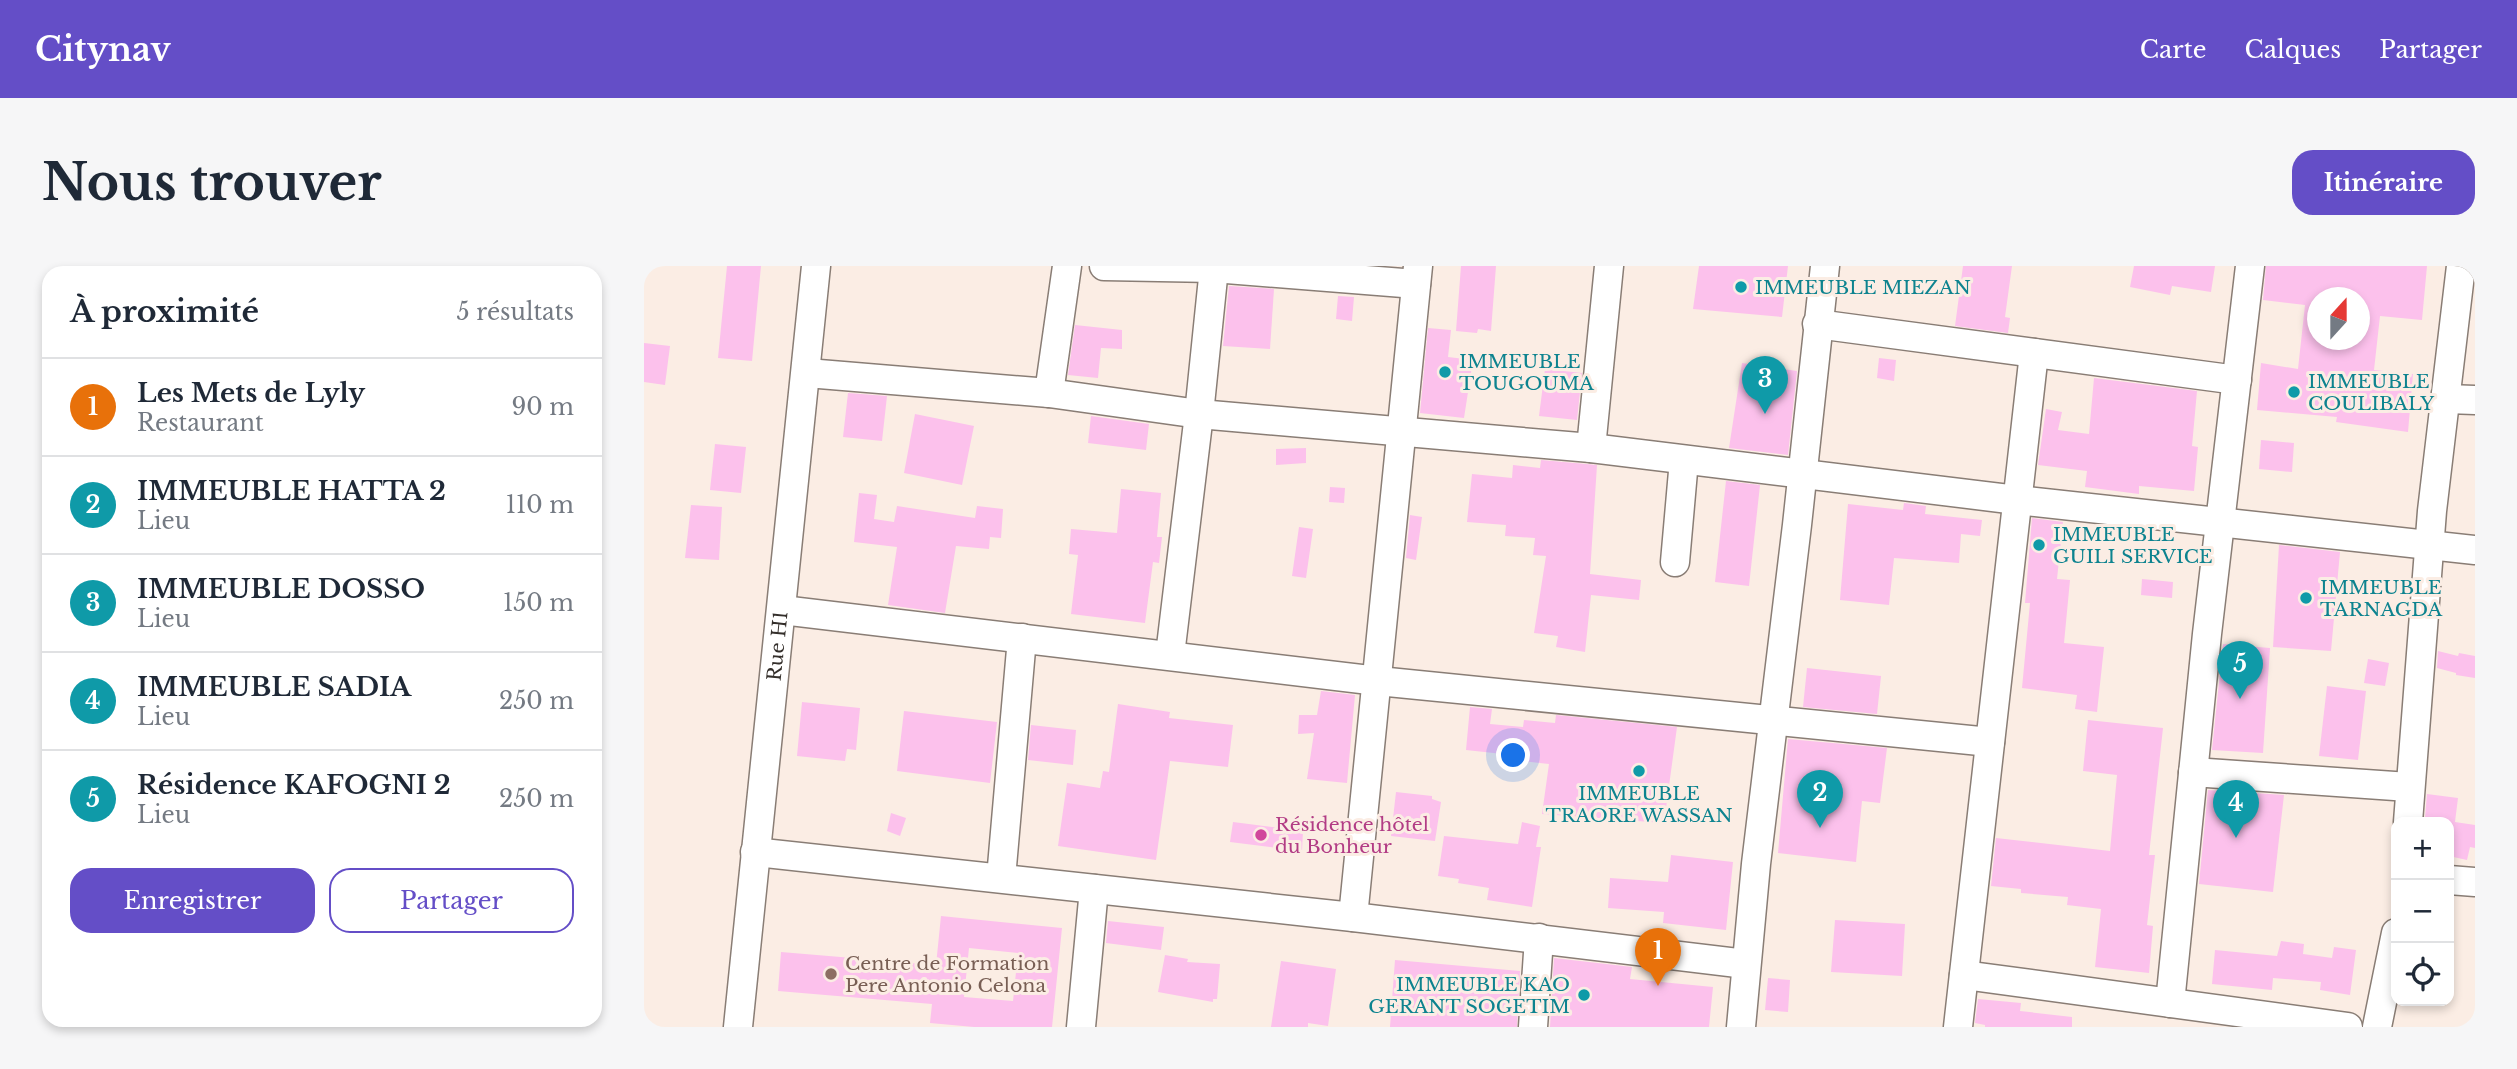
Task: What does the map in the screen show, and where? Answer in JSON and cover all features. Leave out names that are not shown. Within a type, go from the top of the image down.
[{"type":"street","name":"Rue H1","points":[[738,1027],[817,266]]},
{"type":"street","points":[[1049,393],[1067,266]]},
{"type":"street","points":[[1104,266],[1417,275],[1353,917]]},
{"type":"street","points":[[1591,448],[1609,266]]},
{"type":"street","points":[[1741,1027],[1825,266]]},
{"type":"street","points":[[2170,1003],[2220,521],[2250,266]]},
{"type":"street","points":[[2408,817],[2430,546],[2461,266]]},
{"type":"street","points":[[1170,656],[1214,268]]},
{"type":"street","points":[[1817,324],[2237,380]]},
{"type":"street","points":[[1958,1027],[2034,353]]},
{"type":"street","points":[[807,373],[1049,393],[1199,414],[1591,448],[2017,500],[2475,550]]},
{"type":"street","points":[[2446,398],[2475,400]]},
{"type":"street","points":[[1675,562],[1684,460]]},
{"type":"street","points":[[782,610],[1378,681],[1990,742]]},
{"type":"street","points":[[1001,878],[1023,638]]},
{"type":"street","points":[[2193,772],[2409,787]]},
{"type":"street","points":[[755,852],[1539,938],[1746,964]]},
{"type":"street","points":[[2454,880],[2475,882]]},
{"type":"street","points":[[1081,1027],[1094,888]]},
{"type":"street","points":[[1533,1027],[1539,938]]},
{"type":"street","points":[[2377,1027],[2394,943]]},
{"type":"street","points":[[1964,975],[2348,1027]]},
{"type":"building","points":[[727,266],[761,266],[752,361],[718,358]]},
{"type":"building","points":[[1461,266],[1496,266],[1491,331],[1456,331]]},
{"type":"building","name":"IMMEUBLE MIEZAN","points":[[1699,266],[1788,266],[1782,317],[1693,309]]},
{"type":"building","points":[[1963,266],[2012,266],[2005,317],[2010,318],[2008,333],[1955,326]]},
{"type":"building","points":[[2134,266],[2215,266],[2211,292],[2172,286],[2170,295],[2130,287]]},
{"type":"building","points":[[2266,266],[2427,266],[2422,320],[2380,316],[2374,370],[2413,374],[2408,432],[2336,422],[2337,417],[2257,410],[2261,363],[2298,369],[2305,305],[2263,300]]},
{"type":"building","points":[[1229,286],[1274,289],[1270,349],[1223,346]]},
{"type":"building","points":[[1338,296],[1354,297],[1352,321],[1336,319]]},
{"type":"building","points":[[1075,325],[1122,330],[1122,349],[1101,348],[1098,378],[1068,375]]},
{"type":"building","name":"IMMEUBLE TOUGOUMA","points":[[1428,328],[1451,330],[1448,357],[1473,360],[1464,418],[1420,413]]},
{"type":"building","points":[[644,343],[670,346],[665,385],[644,382]]},
{"type":"building","points":[[1879,358],[1896,360],[1894,381],[1877,378]]},
{"type":"building","points":[[1742,363],[1797,371],[1788,455],[1729,448]]},
{"type":"building","points":[[1545,369],[1582,373],[1577,420],[1539,416]]},
{"type":"building","points":[[2094,378],[2197,391],[2192,446],[2198,447],[2194,491],[2139,486],[2139,494],[2085,487],[2087,471],[2038,465],[2046,409],[2062,412],[2058,430],[2089,434]]},
{"type":"building","points":[[848,393],[887,396],[882,441],[843,437]]},
{"type":"building","points":[[915,414],[974,426],[962,485],[904,473]]},
{"type":"building","points":[[1091,416],[1149,424],[1146,450],[1088,443]]},
{"type":"building","points":[[2261,440],[2294,443],[2292,472],[2259,469]]},
{"type":"building","points":[[715,444],[746,447],[741,493],[710,490]]},
{"type":"building","points":[[1306,448],[1306,463],[1276,465],[1276,449]]},
{"type":"building","points":[[1541,460],[1597,465],[1590,574],[1641,580],[1639,600],[1591,595],[1585,652],[1556,647],[1558,636],[1534,633],[1546,556],[1533,555],[1535,538],[1505,536],[1506,525],[1467,522],[1472,474],[1512,478],[1513,465],[1540,468]]},
{"type":"building","points":[[1726,481],[1760,485],[1749,586],[1715,582]]},
{"type":"building","points":[[1330,487],[1345,488],[1344,503],[1329,502]]},
{"type":"building","points":[[1121,489],[1161,493],[1157,537],[1162,537],[1159,563],[1153,562],[1145,623],[1071,614],[1078,555],[1069,554],[1071,529],[1117,533]]},
{"type":"building","points":[[859,493],[877,495],[874,519],[894,522],[897,506],[975,518],[977,506],[1003,509],[1001,538],[990,537],[989,549],[956,546],[945,613],[888,605],[897,547],[854,542]]},
{"type":"building","points":[[1904,503],[1926,506],[1925,514],[1982,520],[1980,536],[1961,534],[1959,563],[1894,558],[1889,605],[1840,600],[1848,504],[1903,510]]},
{"type":"building","points":[[691,505],[722,507],[719,560],[685,558]]},
{"type":"building","points":[[1410,515],[1422,517],[1416,560],[1406,558]]},
{"type":"building","points":[[2032,518],[2063,522],[2057,579],[2070,580],[2064,643],[2104,647],[2097,712],[2075,709],[2077,695],[2022,688],[2030,603],[2025,603]]},
{"type":"building","points":[[1299,527],[1313,529],[1306,578],[1292,576]]},
{"type":"building","name":"IMMEUBLE TARNAGDA","points":[[2279,545],[2340,552],[2331,651],[2273,647]]},
{"type":"building","points":[[2142,579],[2173,582],[2172,598],[2141,595]]},
{"type":"building","points":[[2223,644],[2270,648],[2263,753],[2212,750]]},
{"type":"building","points":[[2438,651],[2458,656],[2459,653],[2475,656],[2475,678],[2437,668]]},
{"type":"building","points":[[2368,659],[2389,663],[2385,686],[2364,683]]},
{"type":"building","points":[[1807,668],[1881,676],[1877,714],[1803,707]]},
{"type":"building","points":[[2327,686],[2366,691],[2358,760],[2319,756]]},
{"type":"building","points":[[1321,691],[1355,695],[1347,783],[1307,779],[1314,733],[1298,734],[1299,715],[1317,715]]},
{"type":"building","points":[[802,702],[860,708],[856,750],[847,749],[845,761],[797,756]]},
{"type":"building","points":[[1118,704],[1170,712],[1169,718],[1233,725],[1228,767],[1170,761],[1156,860],[1058,846],[1067,783],[1100,788],[1103,771],[1109,772]]},
{"type":"building","points":[[1470,707],[1492,709],[1490,724],[1523,727],[1524,720],[1555,723],[1556,715],[1677,727],[1664,823],[1542,814],[1549,764],[1512,760],[1512,755],[1466,750]]},
{"type":"building","points":[[904,711],[997,722],[990,783],[897,771]]},
{"type":"building","points":[[2088,720],[2163,728],[2149,855],[2155,855],[2147,925],[2153,926],[2149,973],[2095,967],[2101,909],[2067,905],[2068,897],[2021,893],[2021,889],[1991,886],[1996,838],[2110,851],[2117,775],[2083,771]]},
{"type":"building","points":[[1031,725],[1076,730],[1073,765],[1028,760]]},
{"type":"building","points":[[1788,739],[1887,748],[1880,803],[1862,801],[1856,862],[1778,853]]},
{"type":"building","points":[[2208,790],[2284,795],[2273,892],[2199,884]]},
{"type":"building","points":[[1396,792],[1432,796],[1432,799],[1441,802],[1435,841],[1391,836]]},
{"type":"building","points":[[2427,794],[2458,798],[2455,822],[2475,825],[2475,848],[2470,847],[2467,860],[2454,857],[2454,817],[2425,817]]},
{"type":"building","points":[[891,813],[906,818],[900,836],[887,831]]},
{"type":"building","points":[[1233,822],[1303,831],[1302,851],[1230,842]]},
{"type":"building","points":[[1522,822],[1540,826],[1536,847],[1541,847],[1532,907],[1487,900],[1489,888],[1458,883],[1459,879],[1438,876],[1444,836],[1518,844]]},
{"type":"building","points":[[1671,855],[1733,862],[1726,930],[1663,923],[1664,912],[1608,908],[1610,878],[1668,882]]},
{"type":"building","points":[[941,916],[1062,928],[1052,1027],[974,1027],[930,1023],[932,1004],[778,991],[781,952],[936,965]],"holes":[[[969,948],[1018,953],[1013,1001],[964,997]]]},
{"type":"building","points":[[1835,920],[1905,924],[1902,976],[1831,972]]},
{"type":"building","points":[[1108,921],[1164,927],[1161,950],[1106,943]]},
{"type":"building","points":[[2281,941],[2304,944],[2303,954],[2332,958],[2334,947],[2356,950],[2350,995],[2320,990],[2321,982],[2273,978],[2272,990],[2212,984],[2215,950],[2277,956]]},
{"type":"building","points":[[1165,955],[1188,959],[1187,962],[1220,964],[1217,999],[1213,999],[1213,1002],[1158,992]]},
{"type":"building","points":[[1554,958],[1632,967],[1630,979],[1713,987],[1709,1027],[1550,1027]]},
{"type":"building","points":[[1395,960],[1520,971],[1517,1027],[1390,1027]]},
{"type":"building","points":[[1281,961],[1336,969],[1328,1026],[1308,1023],[1308,1027],[1271,1027]]},
{"type":"building","points":[[1768,978],[1790,980],[1788,1012],[1765,1010]]},
{"type":"building","points":[[1978,999],[2021,1003],[2020,1011],[2072,1017],[2072,1027],[1985,1027],[1975,1023]]},
{"type":"place","name":"IMMEUBLE MIEZAN","points":[[1741,287]]},
{"type":"place","name":"IMMEUBLE TOUGOUMA","points":[[1445,372]]},
{"type":"place","name":"IMMEUBLE COULIBALY","points":[[2294,392]]},
{"type":"place","name":"IMMEUBLE DOSSO","points":[[1765,414]]},
{"type":"place","name":"IMMEUBLE GUILI SERVICE","points":[[2039,545]]},
{"type":"place","name":"IMMEUBLE TARNAGDA","points":[[2306,598]]},
{"type":"place","name":"Résidence KAFOGNI 2","points":[[2240,699]]},
{"type":"place","name":"IMMEUBLE TRAORE WASSAN","points":[[1639,771]]},
{"type":"place","name":"IMMEUBLE HATTA 2","points":[[1820,828]]},
{"type":"place","name":"Résidence hôtel du Bonheur","points":[[1261,835]]},
{"type":"place","name":"IMMEUBLE SADIA","points":[[2236,838]]},
{"type":"place","name":"Centre de Formation Pere Antonio Celona","points":[[831,974]]},
{"type":"place","name":"Les Mets de Lyly","points":[[1658,986]]},
{"type":"place","name":"IMMEUBLE KAO GERANT SOGETIM","points":[[1584,995]]}]
